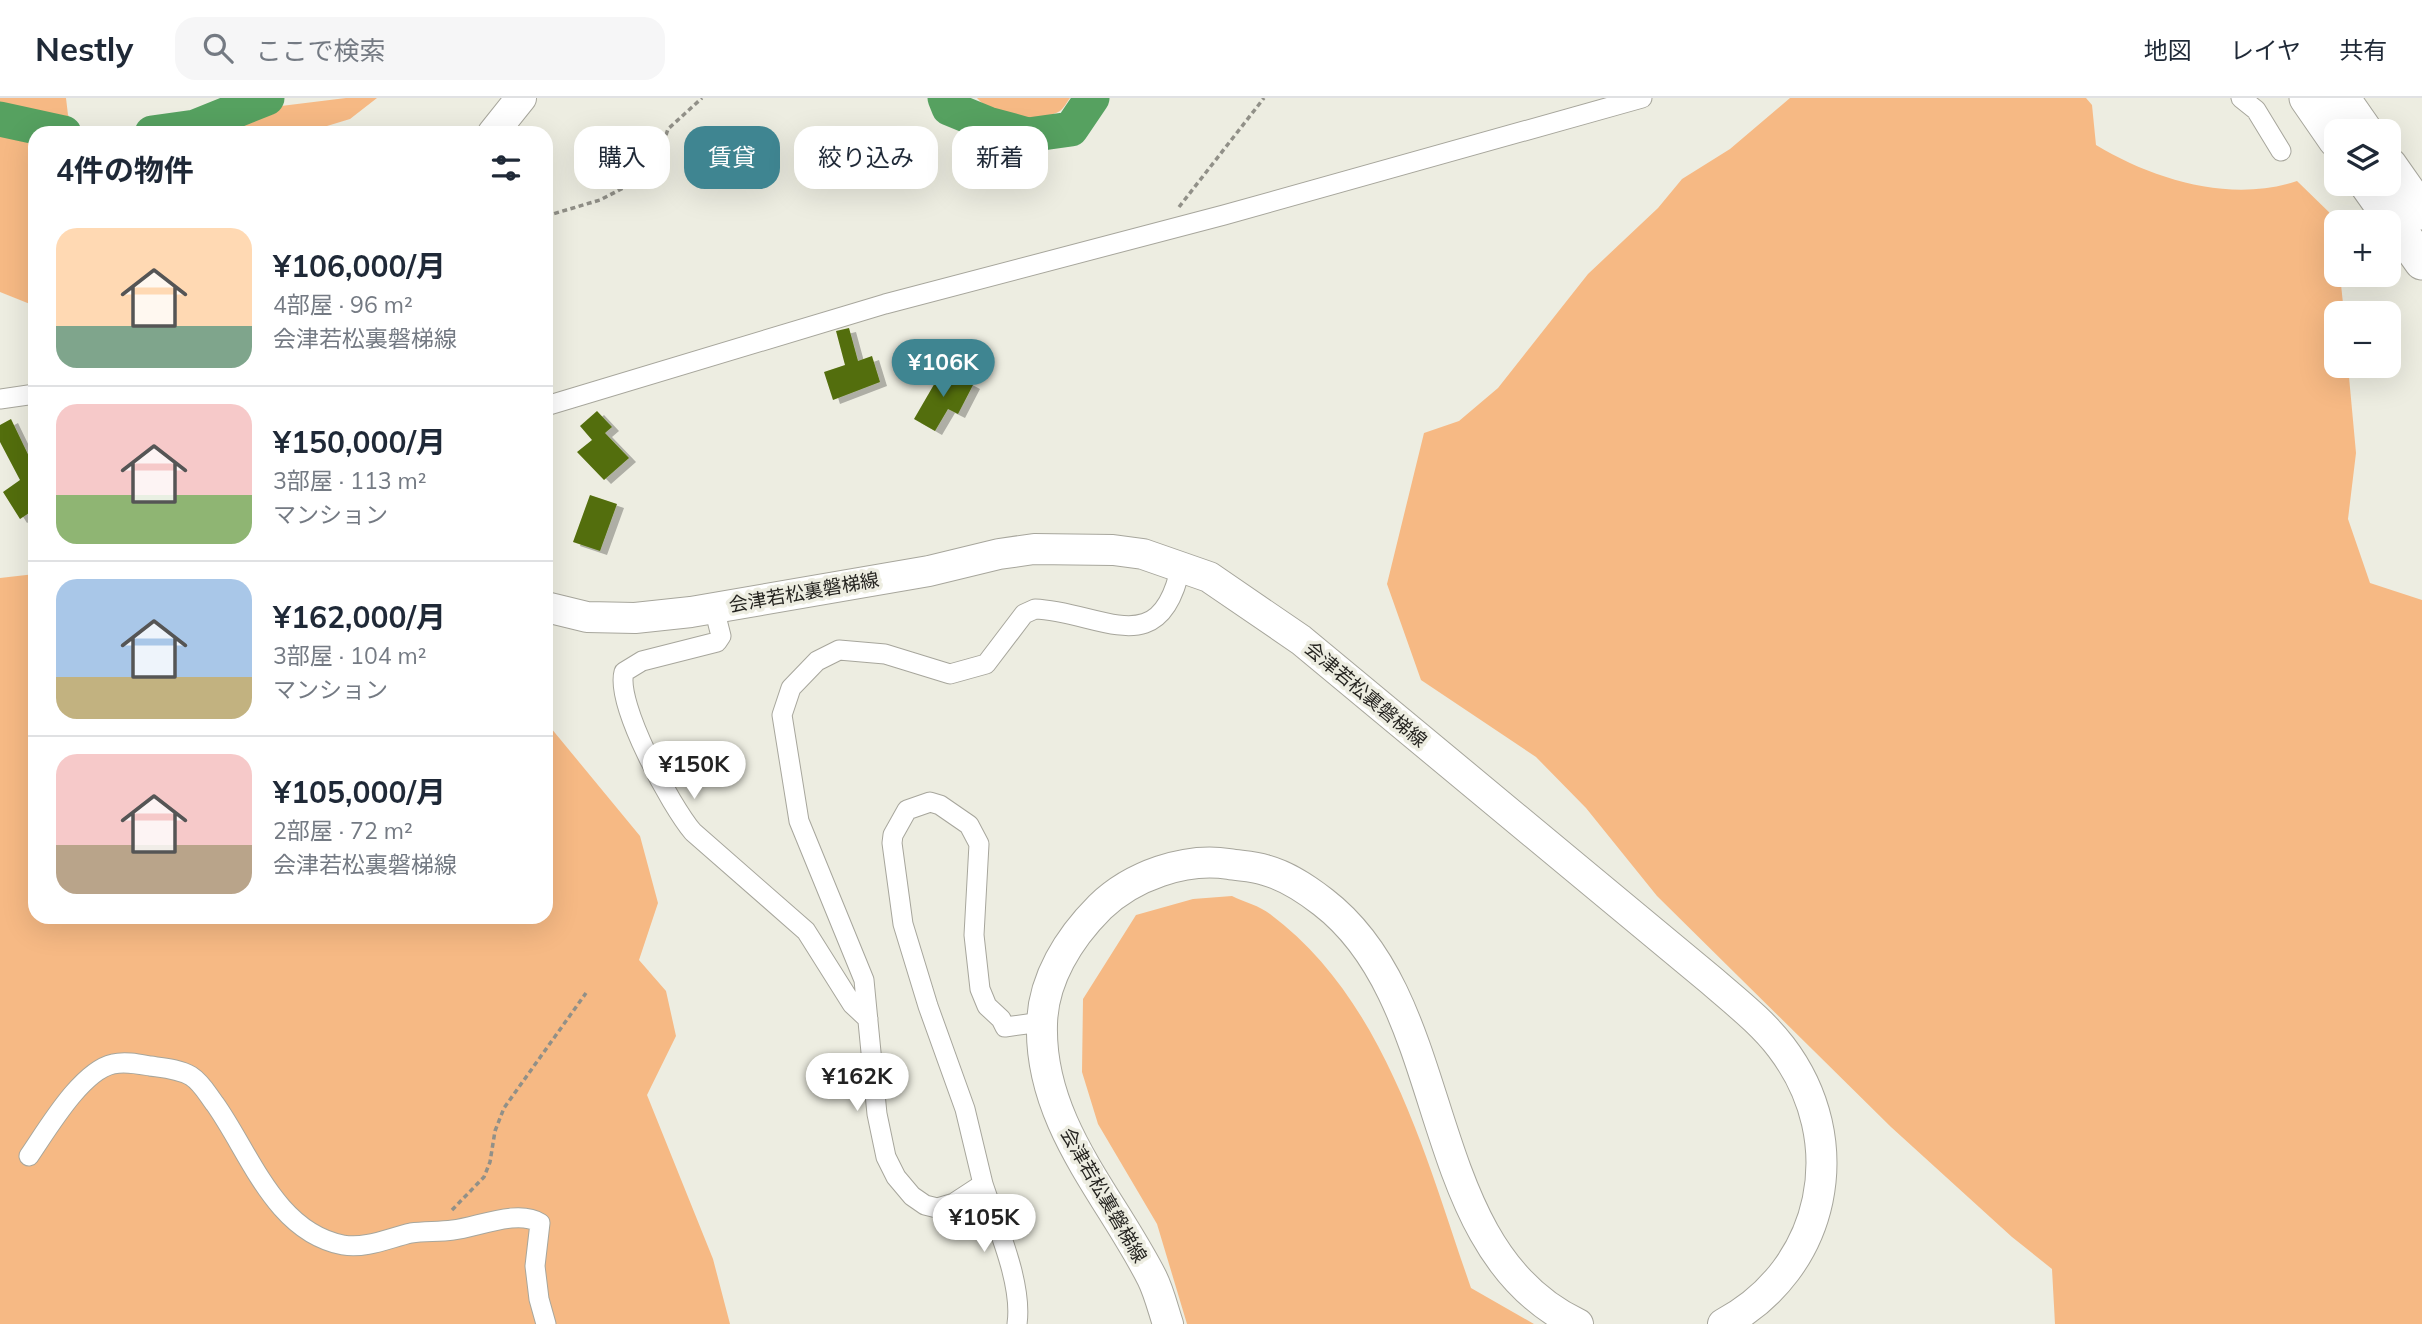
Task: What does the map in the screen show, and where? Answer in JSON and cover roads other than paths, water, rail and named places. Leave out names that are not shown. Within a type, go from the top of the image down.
[{"type":"highway","points":[[2307,98],[2324,123]]},
{"type":"highway","points":[[2342,98],[2357,119]]},
{"type":"highway","points":[[2401,182],[2422,212]]},
{"type":"highway","points":[[2375,196],[2422,262]]},
{"type":"main road","points":[[498,126],[521,98]]},
{"type":"main road","name":"会津若松裏磐梯線","points":[[553,608],[610,619],[714,608],[1034,549],[1133,552],[1181,565],[1240,595],[1301,640],[1712,981],[1782,1048],[1801,1081],[1822,1144],[1821,1190],[1808,1232],[1786,1273],[1746,1312],[1723,1324]]},
{"type":"main road","name":"会津若松裏磐梯線","points":[[1168,1324],[1154,1282],[1074,1150],[1060,1119],[1050,1091],[1043,1056],[1042,1022],[1055,969],[1068,944],[1085,922],[1124,887],[1171,867],[1213,862],[1265,870],[1301,885],[1340,915],[1367,946],[1401,1012],[1447,1143],[1493,1247],[1524,1288],[1561,1316],[1578,1324]]},
{"type":"street","points":[[553,404],[885,304],[1642,98]]},
{"type":"street","points":[[2241,98],[2256,110],[2281,151]]},
{"type":"street","points":[[0,399],[28,395]]},
{"type":"street","points":[[984,1184],[954,1203],[937,1208],[925,1205],[912,1196],[896,1177],[886,1157],[881,1135],[864,980],[799,821],[782,715],[791,688],[817,661],[839,650],[885,654],[950,674],[986,664],[1024,614],[1035,609],[1129,627],[1146,626],[1160,614],[1171,598],[1181,565]]},
{"type":"street","points":[[714,608],[721,636],[717,642],[642,661],[624,672],[622,682],[640,738],[678,813],[693,832],[806,931],[852,1004],[868,1019]]},
{"type":"street","points":[[1017,1324],[1018,1307],[1013,1279],[965,1109],[903,924],[892,843],[893,835],[907,810],[930,802],[940,805],[969,825],[979,844],[974,934],[980,989],[987,1006],[1001,1018],[1005,1027],[1042,1022]]},
{"type":"street","points":[[29,1156],[78,1088],[111,1064],[141,1064],[177,1071],[198,1081],[241,1144],[264,1186],[284,1209],[319,1236],[330,1241],[356,1246],[430,1231],[533,1218],[540,1223],[535,1266],[539,1299],[546,1324]]},
{"type":"waterway","points":[[197,126],[267,98]]},
{"type":"waterway","points":[[945,98],[949,108],[988,124],[1028,135],[1071,129],[1092,98]]},
{"type":"waterway","points":[[0,119],[32,126]]}]
